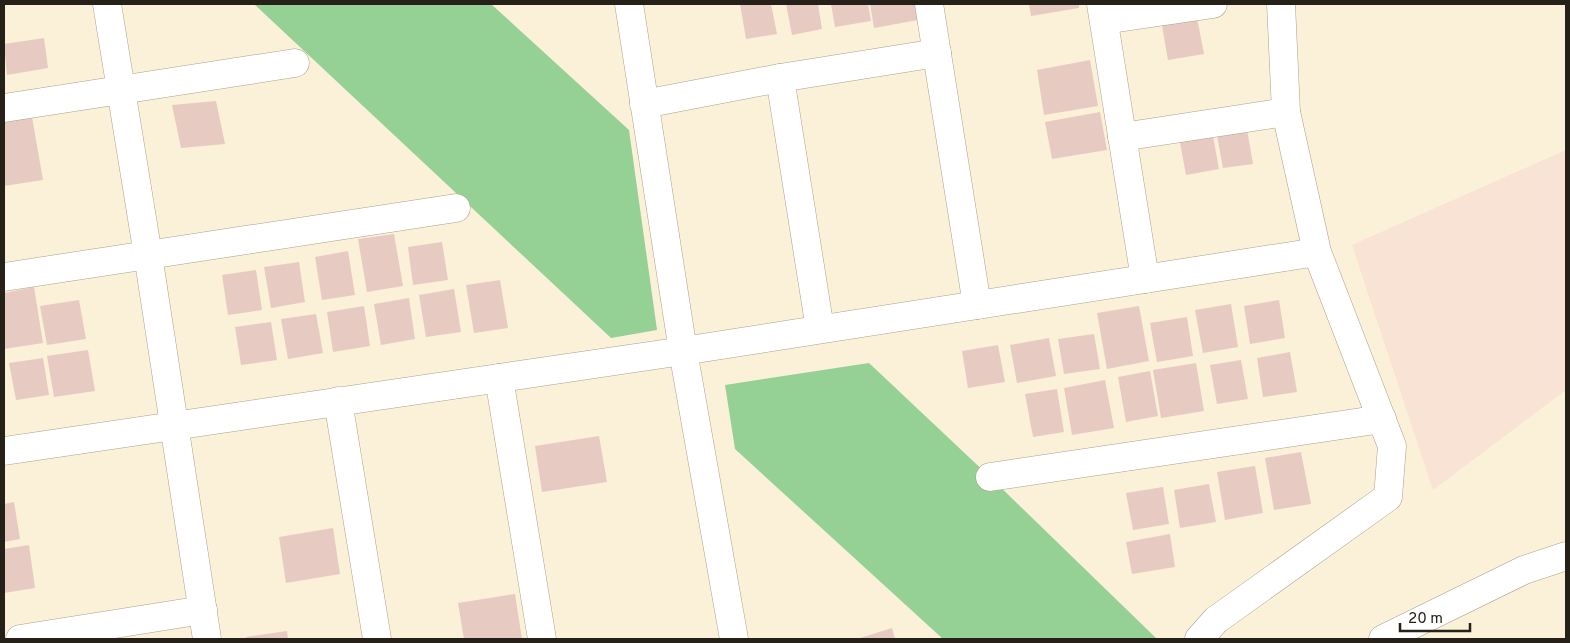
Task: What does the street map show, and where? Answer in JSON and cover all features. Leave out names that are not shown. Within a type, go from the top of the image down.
[{"type":"street","points":[[107,4],[207,639]]},
{"type":"street","points":[[629,4],[683,351],[734,639]]},
{"type":"street","points":[[929,4],[977,305]]},
{"type":"street","points":[[1144,279],[1103,12],[1214,4]]},
{"type":"street","points":[[1199,639],[1216,620],[1388,497],[1392,446],[1317,252],[1286,112],[1281,4]]},
{"type":"street","points":[[644,104],[780,78],[937,53]]},
{"type":"street","points":[[4,108],[295,63]]},
{"type":"street","points":[[780,78],[820,329]]},
{"type":"street","points":[[1122,137],[1286,112]]},
{"type":"street","points":[[4,276],[456,208]]},
{"type":"street","points":[[4,451],[683,351],[1317,252]]},
{"type":"street","points":[[499,378],[542,639]]},
{"type":"street","points":[[338,401],[378,639]]},
{"type":"street","points":[[990,477],[1382,419]]},
{"type":"street","points":[[1383,639],[1524,570],[1566,556]]},
{"type":"street","points":[[20,639],[203,610]]},
{"type":"shaded area","points":[[1566,150],[1566,390],[1433,490],[1352,245]]},
{"type":"green space","points":[[254,4],[491,4],[629,130],[657,330],[611,338]]},
{"type":"green space","points":[[869,363],[1157,639],[943,639],[735,449],[725,385]]},
{"type":"building","points":[[740,4],[771,4],[777,34],[746,39]]},
{"type":"building","points":[[786,4],[818,4],[822,29],[792,35]]},
{"type":"building","points":[[831,4],[868,4],[871,21],[835,27]]},
{"type":"building","points":[[870,4],[915,4],[918,20],[874,28]]},
{"type":"building","points":[[1029,4],[1079,4],[1079,8],[1031,16]]},
{"type":"building","points":[[1196,13],[1204,54],[1168,60],[1161,20]]},
{"type":"building","points":[[44,38],[48,68],[7,75],[4,44]]},
{"type":"building","points":[[1090,60],[1098,106],[1044,115],[1037,70]]},
{"type":"building","points":[[216,101],[225,144],[181,148],[172,105]]},
{"type":"building","points":[[1100,112],[1107,150],[1052,159],[1045,122]]},
{"type":"building","points":[[32,117],[43,180],[4,186],[4,121]]},
{"type":"building","points":[[1246,124],[1253,164],[1223,168],[1216,130]]},
{"type":"building","points":[[1212,131],[1219,169],[1186,175],[1179,137]]},
{"type":"building","points":[[394,234],[403,286],[367,292],[358,239]]},
{"type":"building","points":[[442,242],[448,280],[413,285],[408,247]]},
{"type":"building","points":[[348,251],[355,295],[322,300],[315,257]]},
{"type":"building","points":[[299,262],[305,302],[271,308],[264,267]]},
{"type":"building","points":[[256,270],[262,310],[228,315],[222,275]]},
{"type":"building","points":[[500,280],[508,328],[474,333],[466,285]]},
{"type":"building","points":[[34,287],[43,343],[4,349],[4,293]]},
{"type":"building","points":[[454,289],[461,332],[426,337],[419,295]]},
{"type":"building","points":[[409,298],[415,339],[381,345],[374,304]]},
{"type":"building","points":[[79,300],[86,339],[47,345],[40,306]]},
{"type":"building","points":[[1279,300],[1285,338],[1250,344],[1244,306]]},
{"type":"building","points":[[1231,304],[1238,347],[1203,353],[1195,310]]},
{"type":"building","points":[[364,306],[370,346],[333,352],[327,312]]},
{"type":"building","points":[[1139,306],[1149,361],[1107,369],[1097,313]]},
{"type":"building","points":[[316,314],[323,353],[288,359],[281,319]]},
{"type":"building","points":[[1187,317],[1193,356],[1157,362],[1150,323]]},
{"type":"building","points":[[271,322],[277,360],[241,365],[235,327]]},
{"type":"building","points":[[1094,334],[1100,369],[1064,374],[1058,339]]},
{"type":"building","points":[[1049,338],[1056,376],[1017,383],[1010,345]]},
{"type":"building","points":[[998,345],[1005,382],[968,388],[962,351]]},
{"type":"building","points":[[88,350],[95,391],[54,397],[47,356]]},
{"type":"building","points":[[1290,352],[1297,392],[1263,397],[1257,358]]},
{"type":"building","points":[[43,358],[49,395],[16,400],[9,363]]},
{"type":"building","points":[[1241,360],[1248,399],[1217,404],[1210,365]]},
{"type":"building","points":[[1196,363],[1204,411],[1161,418],[1153,370]]},
{"type":"building","points":[[1150,371],[1158,416],[1126,422],[1118,377]]},
{"type":"building","points":[[1105,380],[1114,428],[1072,435],[1064,388]]},
{"type":"building","points":[[1057,389],[1064,432],[1033,437],[1025,394]]},
{"type":"building","points":[[599,436],[607,482],[542,492],[535,446]]},
{"type":"building","points":[[1301,452],[1311,504],[1274,510],[1265,458]]},
{"type":"building","points":[[1255,466],[1263,513],[1225,520],[1217,472]]},
{"type":"building","points":[[1209,484],[1216,522],[1180,528],[1174,490]]},
{"type":"building","points":[[1163,487],[1169,524],[1133,530],[1126,493]]},
{"type":"building","points":[[14,502],[20,539],[4,542],[4,504]]},
{"type":"building","points":[[333,528],[340,574],[286,583],[279,537]]},
{"type":"building","points":[[1170,534],[1175,567],[1132,574],[1126,542]]},
{"type":"building","points":[[29,545],[35,588],[4,593],[4,549]]},
{"type":"building","points":[[515,594],[522,639],[464,639],[458,603]]},
{"type":"building","points":[[892,628],[895,639],[857,639]]},
{"type":"building","points":[[287,631],[288,639],[246,639],[246,637]]}]
